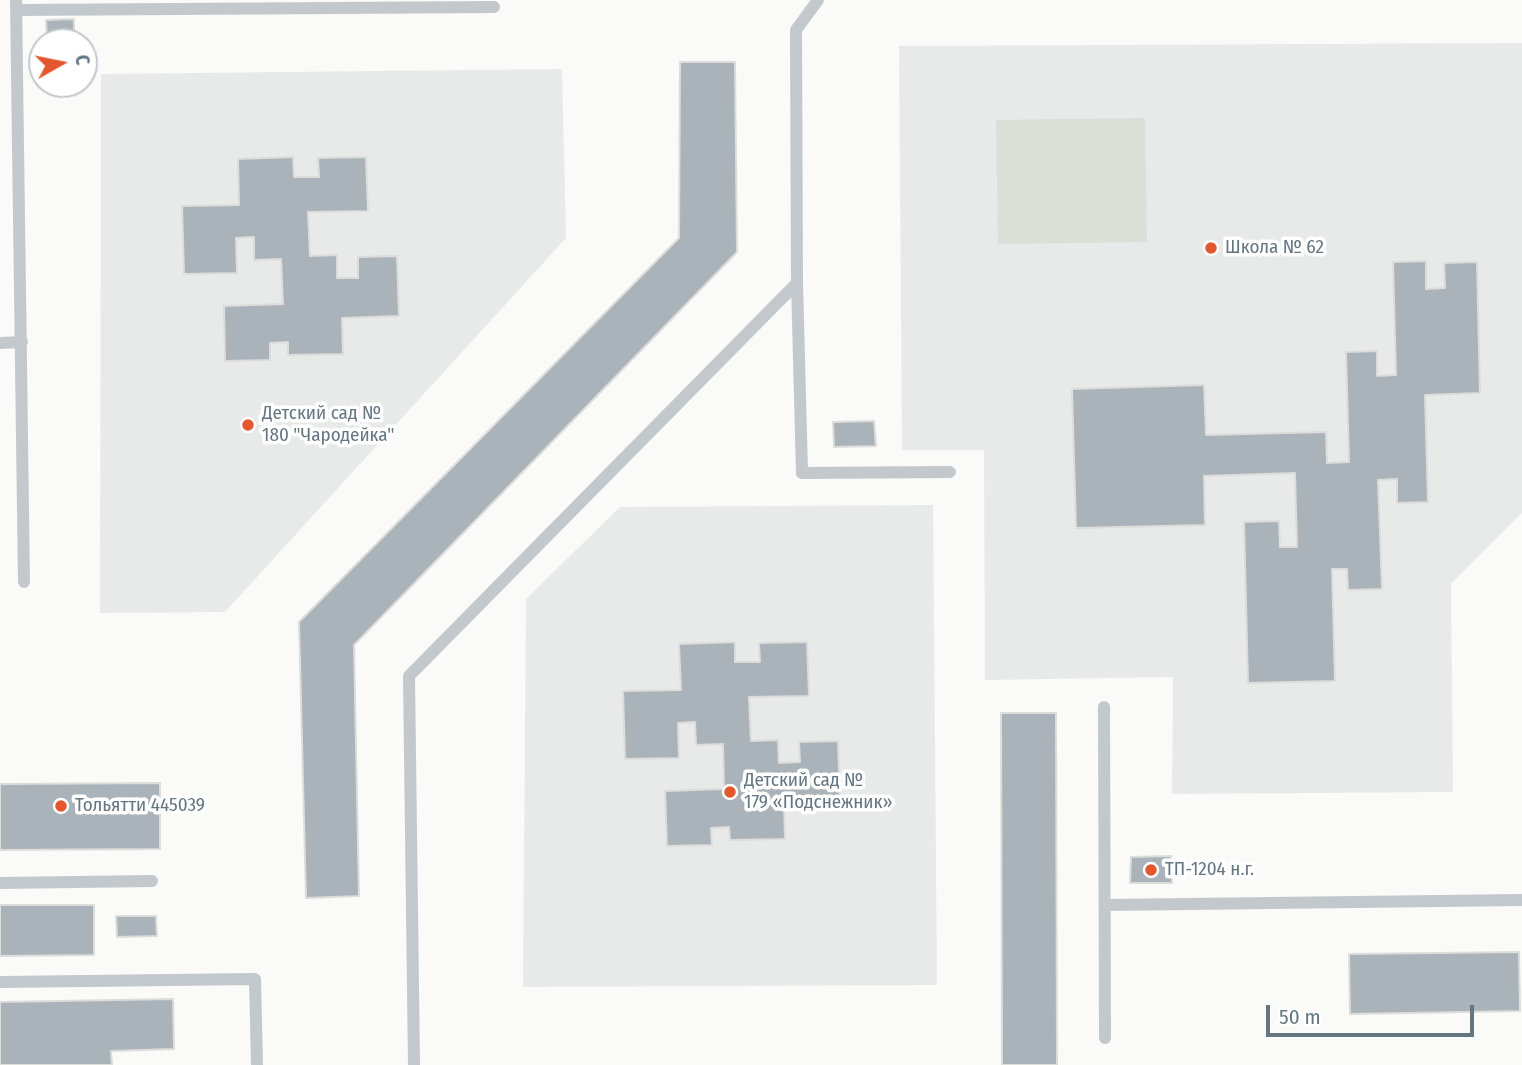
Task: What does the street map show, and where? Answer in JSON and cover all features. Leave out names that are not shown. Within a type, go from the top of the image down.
[{"type":"lane","points":[[818,0],[796,30],[797,283],[802,473],[950,472]]},
{"type":"lane","points":[[24,582],[16,5],[494,6]]},
{"type":"lane","points":[[414,1065],[409,676],[797,283]]},
{"type":"lane","points":[[0,343],[22,342]]},
{"type":"lane","points":[[1104,707],[1105,1038]]},
{"type":"lane","points":[[0,883],[152,881]]},
{"type":"lane","points":[[1105,905],[1522,900]]},
{"type":"lane","points":[[0,982],[255,979],[257,1065]]},
{"type":"shaded area","name":"Школа № 62","points":[[1522,43],[1522,513],[1451,584],[1453,792],[1172,794],[1173,677],[985,680],[984,450],[902,450],[899,46]]},
{"type":"shaded area","name":"Детский сад № 180 \"Чародейка\"","points":[[562,69],[566,238],[225,612],[100,613],[101,74]]},
{"type":"shaded area","points":[[1145,118],[1147,242],[998,244],[996,120]]},
{"type":"shaded area","name":"Детский сад № 179 «Подснежник»","points":[[933,505],[937,985],[523,987],[526,599],[620,507]]},
{"type":"building","points":[[74,19],[74,28],[46,28],[46,20]]},
{"type":"building","points":[[680,62],[735,62],[737,252],[354,645],[359,896],[306,898],[299,622],[679,238]]},
{"type":"building","points":[[293,157],[294,177],[319,177],[318,158],[366,157],[368,211],[308,212],[310,256],[337,255],[337,278],[358,278],[358,257],[397,256],[399,316],[342,318],[343,354],[288,355],[288,342],[270,343],[270,360],[225,361],[224,306],[283,304],[281,259],[254,260],[254,237],[236,238],[237,273],[184,274],[182,206],[239,205],[238,159]]},
{"type":"building","points":[[1426,261],[1426,289],[1445,288],[1444,263],[1477,262],[1480,393],[1425,395],[1428,502],[1397,503],[1397,479],[1378,480],[1382,589],[1348,590],[1347,569],[1332,569],[1335,681],[1248,683],[1244,522],[1279,521],[1280,547],[1297,547],[1295,473],[1204,476],[1205,525],[1076,528],[1072,389],[1204,385],[1206,435],[1326,432],[1327,463],[1349,462],[1346,352],[1377,351],[1377,376],[1396,375],[1393,262]]},
{"type":"building","points":[[874,421],[876,446],[834,447],[833,422]]},
{"type":"building","points":[[735,642],[735,662],[760,662],[759,643],[807,642],[809,696],[749,697],[751,741],[778,740],[779,763],[800,762],[799,742],[838,741],[840,801],[784,803],[785,839],[730,840],[729,827],[711,828],[712,845],[667,846],[665,791],[724,789],[723,744],[696,745],[695,722],[678,723],[679,758],[625,759],[623,691],[681,690],[679,644]]},
{"type":"building","points":[[1001,713],[1056,713],[1057,1065],[1002,1065]]},
{"type":"building","points":[[160,783],[160,849],[0,850],[0,784]]},
{"type":"building","name":"ТП-1204 н.г.","points":[[1171,856],[1172,883],[1130,883],[1131,857]]},
{"type":"building","points":[[0,905],[94,905],[94,955],[0,956]]},
{"type":"building","points":[[116,916],[156,916],[157,936],[117,937]]},
{"type":"building","points":[[1519,952],[1520,1011],[1350,1014],[1349,954]]},
{"type":"building","points":[[173,999],[174,1049],[111,1051],[112,1065],[0,1065],[0,1002]]},
{"type":"place","name":"Школа № 62","points":[[1211,248]]},
{"type":"place","name":"Детский сад № 180 \"Чародейка\"","points":[[248,425]]},
{"type":"place","name":"Детский сад № 179 «Подснежник»","points":[[730,792]]},
{"type":"place","name":"Тольятти 445039","points":[[61,806]]},
{"type":"place","name":"ТП-1204 н.г.","points":[[1151,870]]}]
